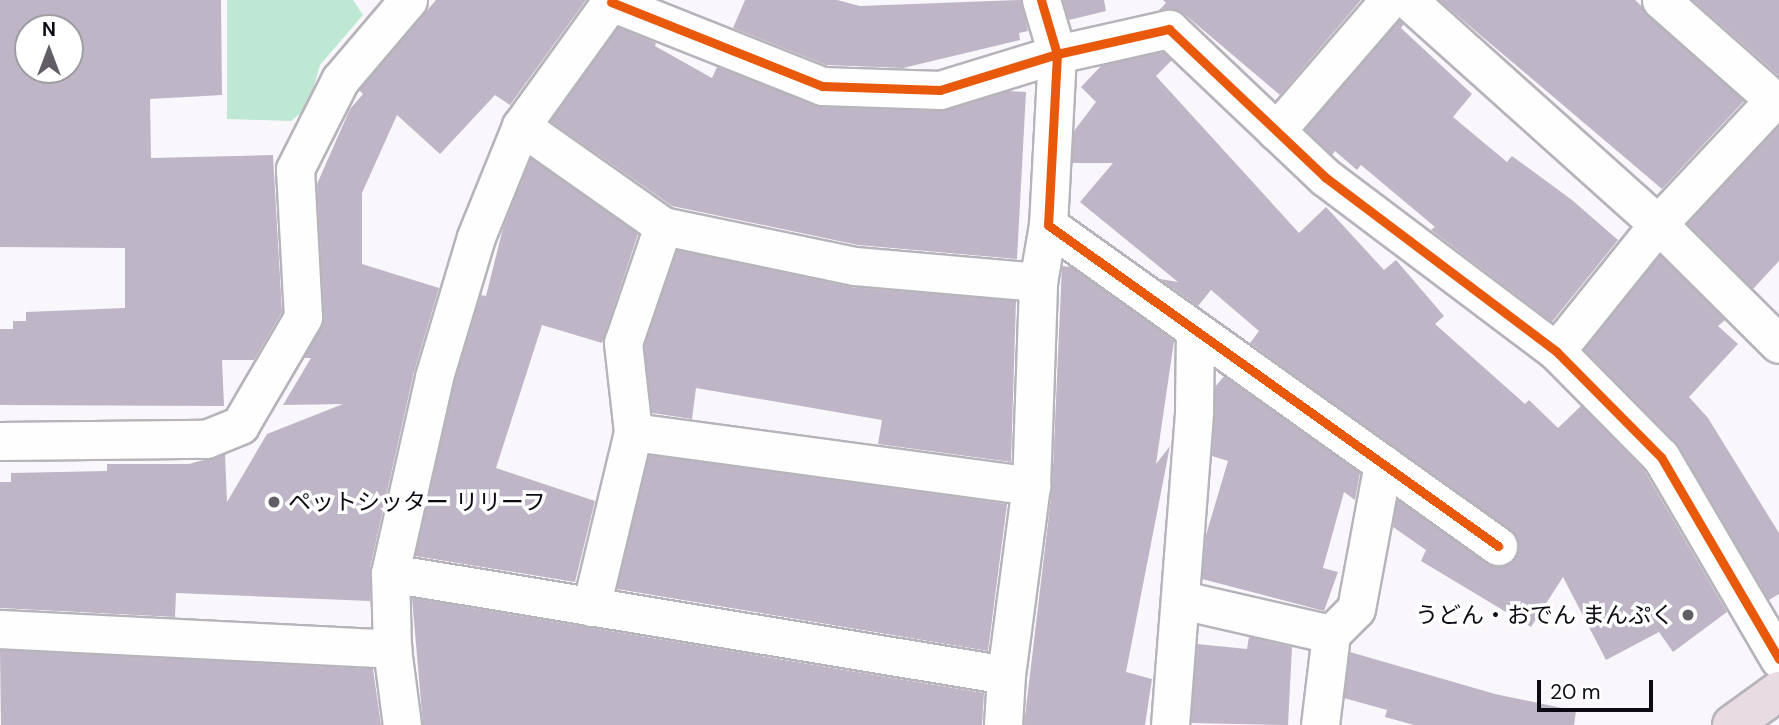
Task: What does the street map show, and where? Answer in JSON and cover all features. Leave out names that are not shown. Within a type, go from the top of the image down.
[{"type":"highway","points":[[1732,725],[1779,691]]},
{"type":"street","points":[[0,440],[206,439],[240,425],[303,317],[295,169],[340,80],[408,0]]},
{"type":"street","points":[[1003,725],[1006,675],[1031,486],[1038,282],[1048,225],[1056,54],[1041,0]]},
{"type":"street","points":[[1276,131],[1389,0]]},
{"type":"street","points":[[1408,0],[1658,224],[1779,344]]},
{"type":"street","points":[[1556,351],[1658,224],[1774,100],[1661,0]]},
{"type":"street","points":[[402,725],[392,649],[390,573],[434,377],[476,237],[521,126],[611,1],[822,86],[940,90],[1056,54],[1169,29],[1325,177],[1556,351],[1661,457],[1779,659]]},
{"type":"street","points":[[521,126],[663,226],[855,266],[1038,282]]},
{"type":"street","points":[[1048,225],[1498,546]]},
{"type":"street","points":[[591,607],[633,432],[624,343],[663,226]]},
{"type":"street","points":[[1170,725],[1182,600],[1195,332]]},
{"type":"street","points":[[633,432],[1031,486]]},
{"type":"street","points":[[1320,725],[1331,634],[1356,609],[1384,463]]},
{"type":"street","points":[[390,573],[1006,675]]},
{"type":"street","points":[[1182,600],[1331,634]]},
{"type":"street","points":[[0,629],[392,649]]},
{"type":"green space","points":[[227,0],[353,0],[363,15],[320,65],[308,107],[291,121],[227,119]]},
{"type":"building","points":[[0,0],[221,0],[222,95],[150,99],[151,158],[273,155],[282,312],[254,360],[222,360],[224,406],[0,405],[0,329],[13,329],[13,321],[26,321],[26,312],[125,308],[125,248],[0,247]]},
{"type":"building","points":[[436,0],[586,0],[510,105],[495,95],[440,154],[397,115],[362,193],[362,264],[439,288],[414,372],[370,568],[370,601],[176,593],[175,617],[0,608],[0,482],[11,482],[11,473],[107,471],[107,464],[189,464],[225,454],[227,502],[267,434],[343,404],[283,405],[311,358],[303,358],[324,317],[317,184],[350,109],[363,94],[359,90]]},
{"type":"building","points":[[745,0],[837,0],[860,6],[1021,0],[1028,31],[1019,33],[1020,40],[903,68],[826,65],[733,28]]},
{"type":"building","points":[[1063,0],[1104,0],[1106,11],[1069,20]]},
{"type":"building","points":[[1163,0],[1361,0],[1280,95],[1183,13],[1159,10],[1166,3]]},
{"type":"building","points":[[1439,0],[1635,0],[1744,101],[1662,189]]},
{"type":"building","points":[[1693,0],[1779,0],[1779,76]]},
{"type":"building","points":[[1399,20],[1404,24],[1401,28],[1472,94],[1453,117],[1507,162],[1512,156],[1572,200],[1618,240],[1552,322],[1431,230],[1435,227],[1361,165],[1357,170],[1335,151],[1332,155],[1305,129]]},
{"type":"building","points":[[618,27],[656,43],[655,46],[712,78],[717,67],[821,107],[940,111],[1008,91],[1026,92],[1017,259],[858,245],[672,206],[550,121]]},
{"type":"building","points":[[1163,52],[1172,60],[1156,76],[1299,233],[1326,207],[1384,270],[1396,260],[1444,316],[1435,324],[1525,404],[1529,400],[1558,428],[1581,406],[1644,470],[1727,612],[1673,652],[1659,632],[1606,660],[1563,577],[1531,627],[1421,561],[1426,550],[1393,527],[1397,500],[1495,567],[1515,559],[1517,538],[1250,343],[1259,331],[1211,290],[1198,306],[1160,279],[1178,282],[1080,202],[1113,163],[1072,163],[1074,131],[1096,102],[1081,87],[1102,65]]},
{"type":"building","points":[[1779,125],[1779,261],[1753,289],[1687,223]]},
{"type":"building","points":[[531,158],[638,234],[602,343],[542,325],[496,468],[595,501],[575,582],[415,556],[454,382],[481,295],[486,296],[503,228]]},
{"type":"building","points":[[677,250],[851,287],[1016,301],[1011,462],[878,444],[882,420],[696,388],[692,419],[652,413],[644,345]]},
{"type":"building","points":[[1660,255],[1725,320],[1718,326],[1738,344],[1689,397],[1708,418],[1779,533],[1779,594],[1769,600],[1679,446],[1584,350]]},
{"type":"building","points":[[1062,266],[1071,267],[1174,341],[1156,464],[1170,446],[1126,672],[1152,679],[1145,725],[1024,725],[1052,489]]},
{"type":"building","points":[[1224,376],[1360,473],[1355,500],[1344,492],[1323,568],[1338,572],[1324,611],[1202,579],[1206,535],[1228,461],[1212,456],[1215,387]]},
{"type":"building","points":[[649,455],[1007,504],[988,651],[617,589]]},
{"type":"building","points":[[412,598],[984,693],[982,725],[423,725]]},
{"type":"building","points":[[1249,637],[1292,647],[1288,725],[1191,723],[1197,644],[1247,649]]},
{"type":"building","points":[[0,650],[373,669],[381,725],[1,725]]},
{"type":"building","points":[[1350,652],[1495,694],[1576,711],[1574,725],[1414,725],[1385,717],[1387,710],[1344,698]]},
{"type":"cycle path","points":[[1041,0],[1057,54],[1048,225],[1498,546]]},
{"type":"cycle path","points":[[611,2],[822,86],[940,90],[1057,54],[1169,29],[1325,177],[1556,351],[1661,457],[1779,659]]},
{"type":"place","name":"ペットシッター リリーフ","points":[[274,502]]},
{"type":"place","name":"うどん・おでん まんぷく","points":[[1688,615]]}]
